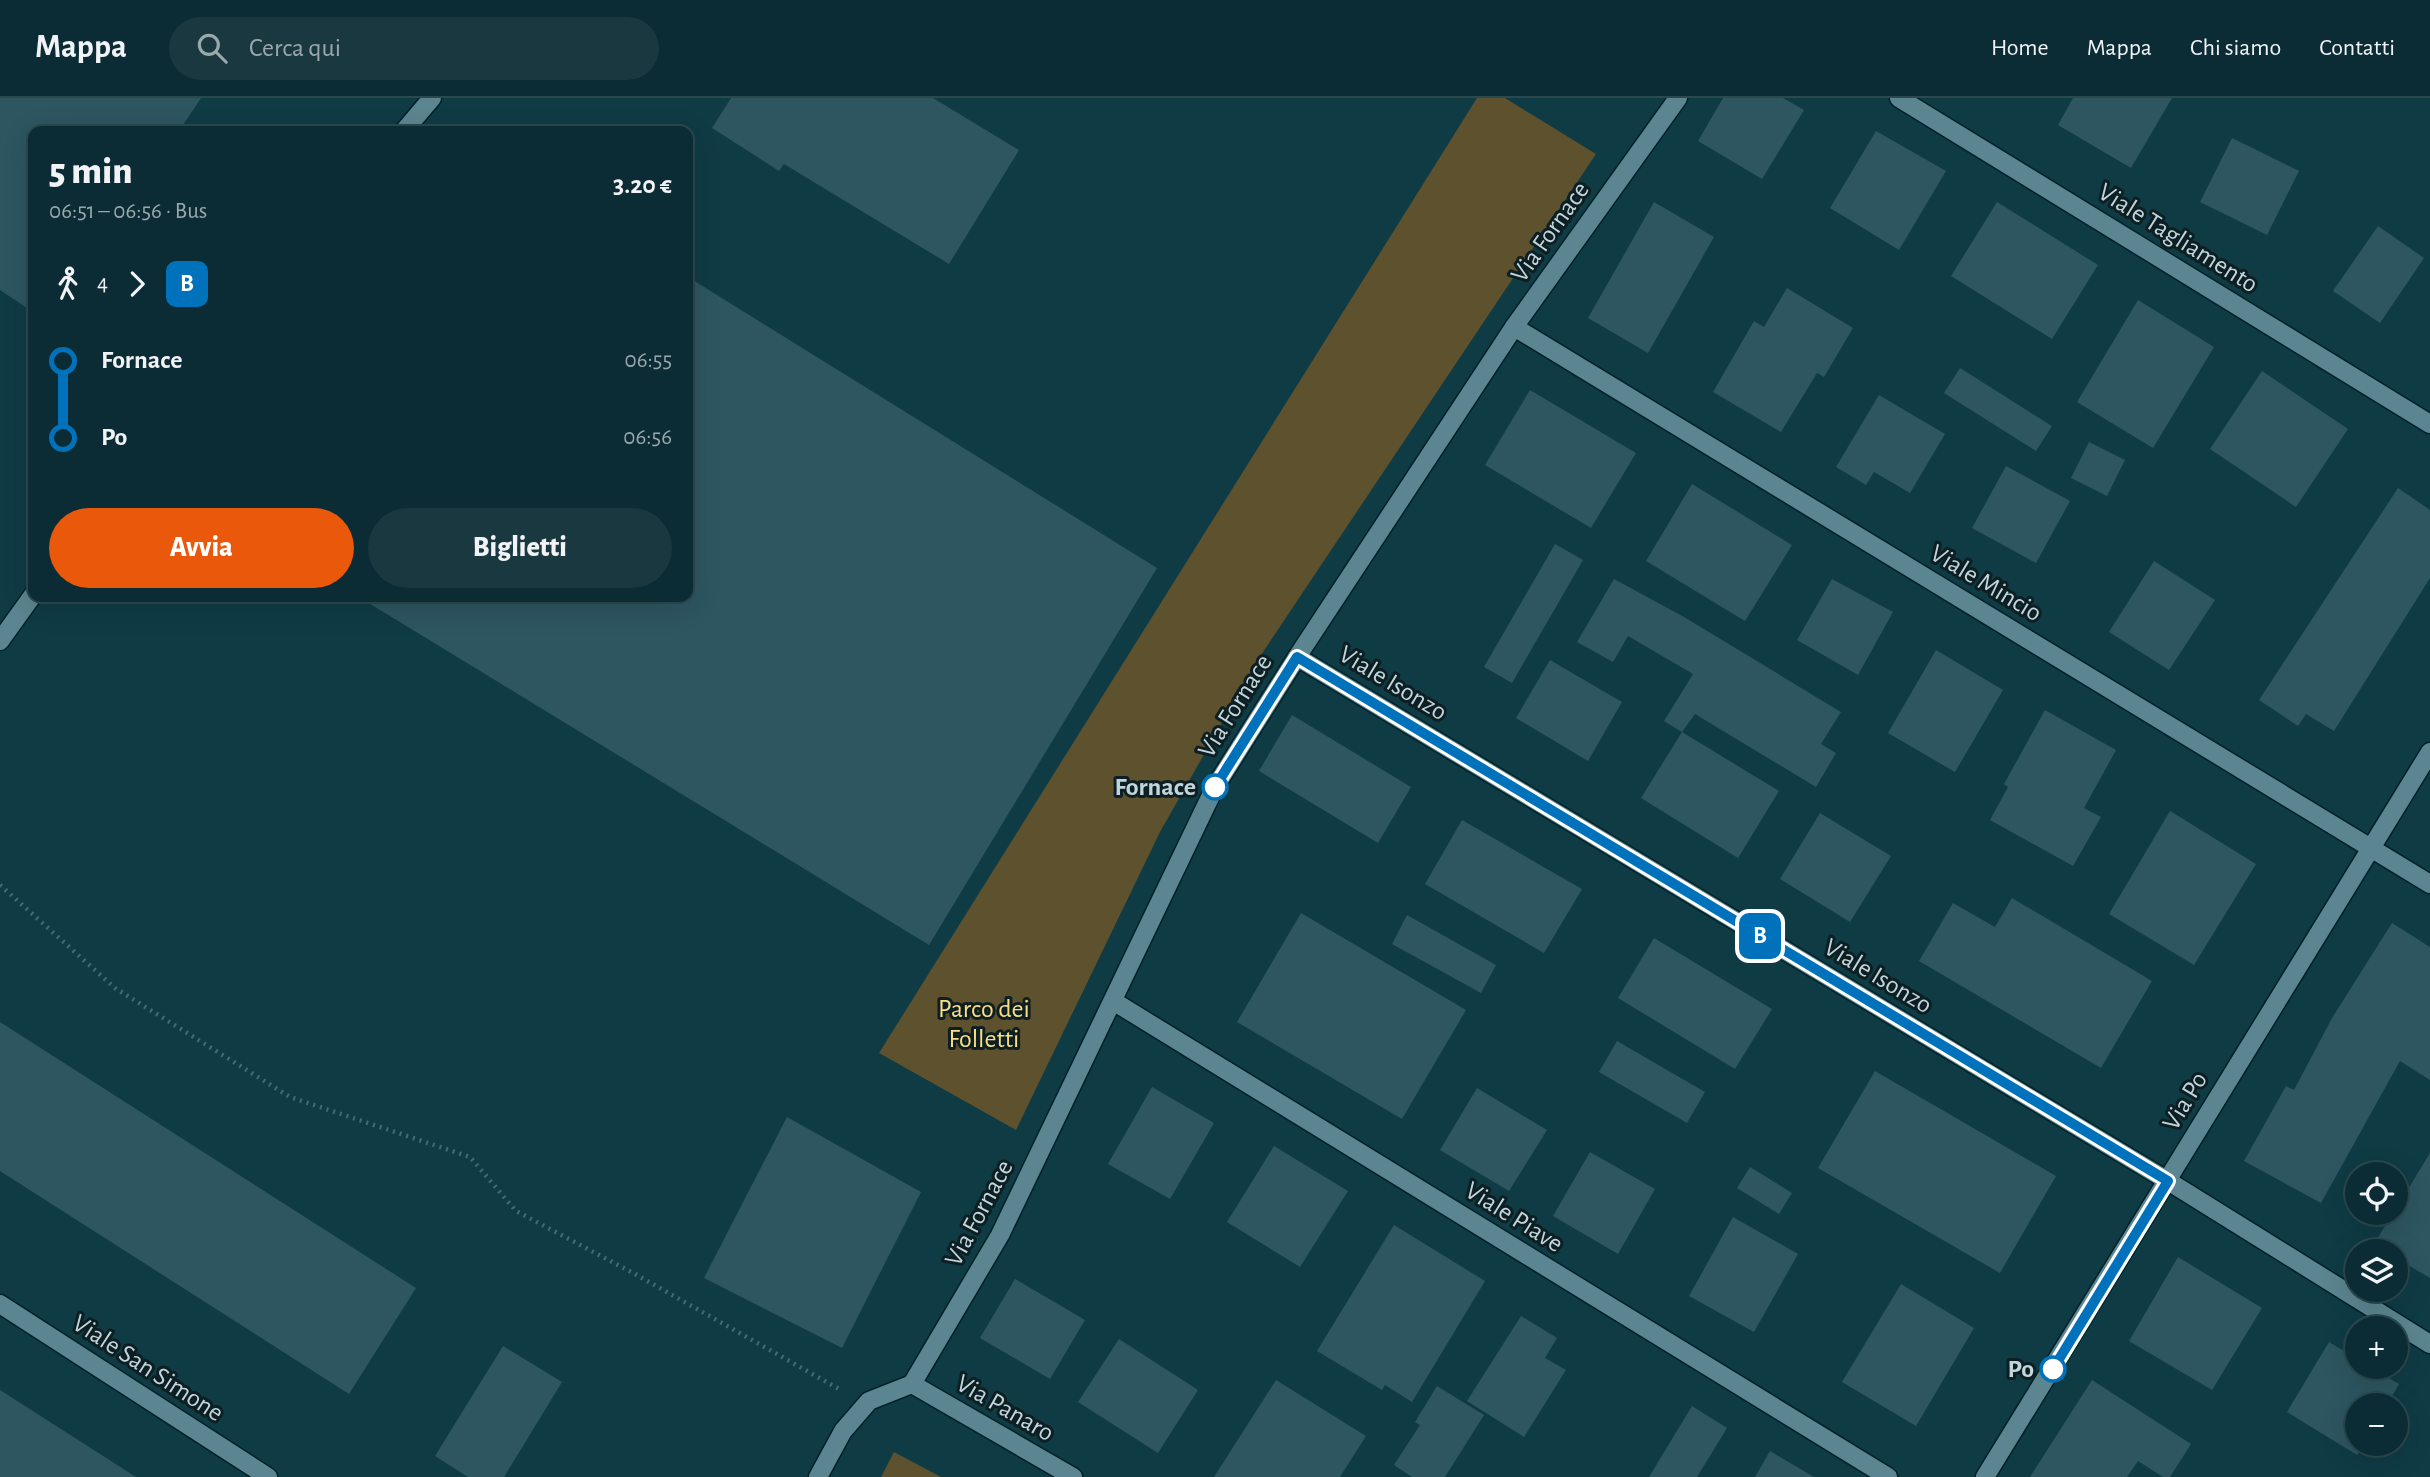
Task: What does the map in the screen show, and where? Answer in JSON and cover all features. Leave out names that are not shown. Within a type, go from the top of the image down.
[{"type":"street","points":[[408,126],[432,98]]},
{"type":"street","name":"Via Fornace","points":[[912,1384],[1000,1235],[1215,788],[1297,657],[1514,327],[1678,98]]},
{"type":"street","name":"Viale Tagliamento","points":[[1899,98],[2430,424]]},
{"type":"street","name":"Viale Mincio","points":[[1514,327],[2430,884]]},
{"type":"street","points":[[0,640],[28,602]]},
{"type":"street","name":"Viale Isonzo","points":[[1297,657],[2168,1181],[2430,1344]]},
{"type":"street","name":"Via Po","points":[[1985,1477],[2430,752]]},
{"type":"street","name":"Viale Piave","points":[[1113,1001],[1888,1477]]},
{"type":"street","name":"Viale San Simone","points":[[0,1304],[268,1477]]},
{"type":"street","points":[[817,1477],[843,1431],[869,1401],[912,1384]]},
{"type":"street","name":"Via Panaro","points":[[912,1384],[1073,1477]]},
{"type":"path","points":[[0,885],[115,988],[290,1097],[470,1157],[516,1211],[635,1274],[842,1391],[869,1401]]},
{"type":"green space","name":"Parco dei Folletti","points":[[1477,98],[1505,98],[1596,154],[1257,661],[1160,832],[1016,1130],[879,1053]]},
{"type":"green space","points":[[894,1452],[941,1477],[881,1477]]},
{"type":"building","points":[[0,98],[201,98],[182,126],[28,126],[28,309],[0,290]]},
{"type":"building","points":[[731,98],[933,98],[1019,150],[949,264],[784,164],[779,171],[712,128]]},
{"type":"building","points":[[1723,98],[1783,98],[1804,110],[1762,179],[1698,141]]},
{"type":"building","points":[[2073,98],[2172,98],[2131,168],[2058,125]]},
{"type":"building","points":[[1876,131],[1946,171],[1899,250],[1830,208]]},
{"type":"building","points":[[2232,138],[2299,171],[2267,235],[2200,202]]},
{"type":"building","points":[[1654,202],[1714,237],[1648,353],[1588,318]]},
{"type":"building","points":[[1997,202],[2098,265],[2052,339],[1951,276]]},
{"type":"building","points":[[2378,226],[2424,258],[2380,323],[2333,291]]},
{"type":"building","points":[[693,280],[1157,568],[929,945],[367,602],[693,602]]},
{"type":"building","points":[[1787,288],[1853,328],[1824,377],[1817,373],[1781,432],[1713,392],[1754,321],[1764,327]]},
{"type":"building","points":[[2138,300],[2214,347],[2153,448],[2077,402]]},
{"type":"building","points":[[1960,368],[2052,426],[2036,451],[1944,393]]},
{"type":"building","points":[[2262,371],[2348,429],[2296,507],[2210,449]]},
{"type":"building","points":[[1530,390],[1636,453],[1591,528],[1485,465]]},
{"type":"building","points":[[1879,395],[1945,434],[1910,493],[1874,472],[1866,485],[1836,467]]},
{"type":"building","points":[[2089,442],[2125,460],[2107,496],[2071,478]]},
{"type":"building","points":[[2006,466],[2070,501],[2036,563],[1972,528]]},
{"type":"building","points":[[1692,484],[1792,545],[1745,621],[1646,561]]},
{"type":"building","points":[[2398,488],[2430,510],[2430,578],[2334,731],[2306,714],[2298,726],[2259,700]]},
{"type":"building","points":[[1555,544],[1583,560],[1512,683],[1484,667]]},
{"type":"building","points":[[2154,561],[2215,600],[2169,670],[2109,632]]},
{"type":"building","points":[[1614,579],[1684,617],[1841,712],[1821,744],[1836,753],[1816,787],[1695,714],[1682,732],[1664,721],[1693,674],[1628,636],[1613,662],[1577,642]]},
{"type":"building","points":[[1832,579],[1893,612],[1858,675],[1797,640]]},
{"type":"building","points":[[1936,650],[2003,690],[1955,772],[1888,733]]},
{"type":"building","points":[[1550,660],[1622,702],[1588,761],[1516,718]]},
{"type":"building","points":[[2045,710],[2116,750],[2084,808],[2101,817],[2073,866],[1990,820],[2008,787],[2004,784]]},
{"type":"building","points":[[1292,715],[1411,787],[1378,843],[1259,771]]},
{"type":"building","points":[[1682,732],[1779,791],[1738,858],[1641,798]]},
{"type":"building","points":[[2170,811],[2256,864],[2194,965],[2109,914]]},
{"type":"building","points":[[1820,813],[1891,856],[1850,922],[1780,879]]},
{"type":"building","points":[[1462,820],[1582,889],[1544,953],[1425,884]]},
{"type":"building","points":[[2012,898],[2152,981],[2101,1068],[1919,961],[1953,903],[1995,927]]},
{"type":"building","points":[[1301,913],[1466,1010],[1402,1119],[1237,1022]]},
{"type":"building","points":[[1407,915],[1496,965],[1481,993],[1392,944]]},
{"type":"building","points":[[2392,923],[2430,947],[2430,1080],[2400,1061],[2321,1203],[2244,1161],[2286,1086],[2294,1090],[2332,1018]]},
{"type":"building","points":[[1654,938],[1772,1009],[1735,1069],[1618,998]]},
{"type":"building","points":[[0,1022],[416,1288],[349,1394],[0,1171]]},
{"type":"building","points":[[1617,1041],[1705,1092],[1687,1123],[1599,1072]]},
{"type":"building","points":[[1875,1071],[2056,1176],[2000,1273],[1818,1168]]},
{"type":"building","points":[[1152,1087],[1214,1123],[1170,1199],[1108,1164]]},
{"type":"building","points":[[1477,1088],[1547,1130],[1509,1191],[1440,1150]]},
{"type":"building","points":[[787,1117],[921,1192],[842,1348],[704,1278]]},
{"type":"building","points":[[1274,1146],[1348,1191],[1300,1267],[1227,1222]]},
{"type":"building","points":[[1590,1152],[1655,1189],[1618,1254],[1553,1216]]},
{"type":"building","points":[[2430,1153],[2430,1278],[2408,1265],[2408,1239],[2377,1239],[2386,1225],[2408,1225],[2408,1189]]},
{"type":"building","points":[[1750,1167],[1792,1193],[1779,1214],[1737,1188]]},
{"type":"building","points":[[1733,1217],[1798,1254],[1754,1332],[1689,1296]]},
{"type":"building","points":[[1394,1225],[1485,1281],[1412,1402],[1385,1385],[1382,1390],[1317,1351]]},
{"type":"building","points":[[2178,1257],[2262,1308],[2212,1390],[2129,1341]]},
{"type":"building","points":[[1015,1279],[1085,1320],[1050,1379],[980,1338]]},
{"type":"building","points":[[1901,1284],[1974,1328],[1916,1426],[1842,1382]]},
{"type":"building","points":[[1521,1316],[1557,1338],[1545,1358],[1566,1370],[1524,1437],[1467,1401]]},
{"type":"building","points":[[1119,1339],[1198,1390],[1158,1453],[1078,1402]]},
{"type":"building","points":[[2329,1342],[2345,1352],[2345,1379],[2390,1379],[2399,1384],[2394,1393],[2345,1393],[2345,1448],[2287,1412]]},
{"type":"building","points":[[503,1346],[562,1382],[504,1477],[468,1477],[435,1456]]},
{"type":"building","points":[[1276,1380],[1366,1436],[1340,1477],[1214,1477]]},
{"type":"building","points":[[2092,1380],[2191,1444],[2170,1477],[2163,1477],[2138,1461],[2127,1477],[2030,1477]]},
{"type":"building","points":[[1437,1386],[1484,1415],[1445,1477],[1412,1477],[1394,1465],[1420,1425],[1415,1422]]},
{"type":"building","points":[[0,1390],[136,1477],[0,1477]]},
{"type":"building","points":[[1692,1406],[1727,1428],[1697,1477],[1649,1477]]},
{"type":"building","points":[[1770,1451],[1814,1477],[1755,1477]]},
{"type":"bus line","name":"B","points":[[1215,787],[1297,657],[2168,1181],[2053,1369]]},
{"type":"place","name":"Fornace","points":[[1215,787]]},
{"type":"place","name":"Po","points":[[2053,1369]]}]
